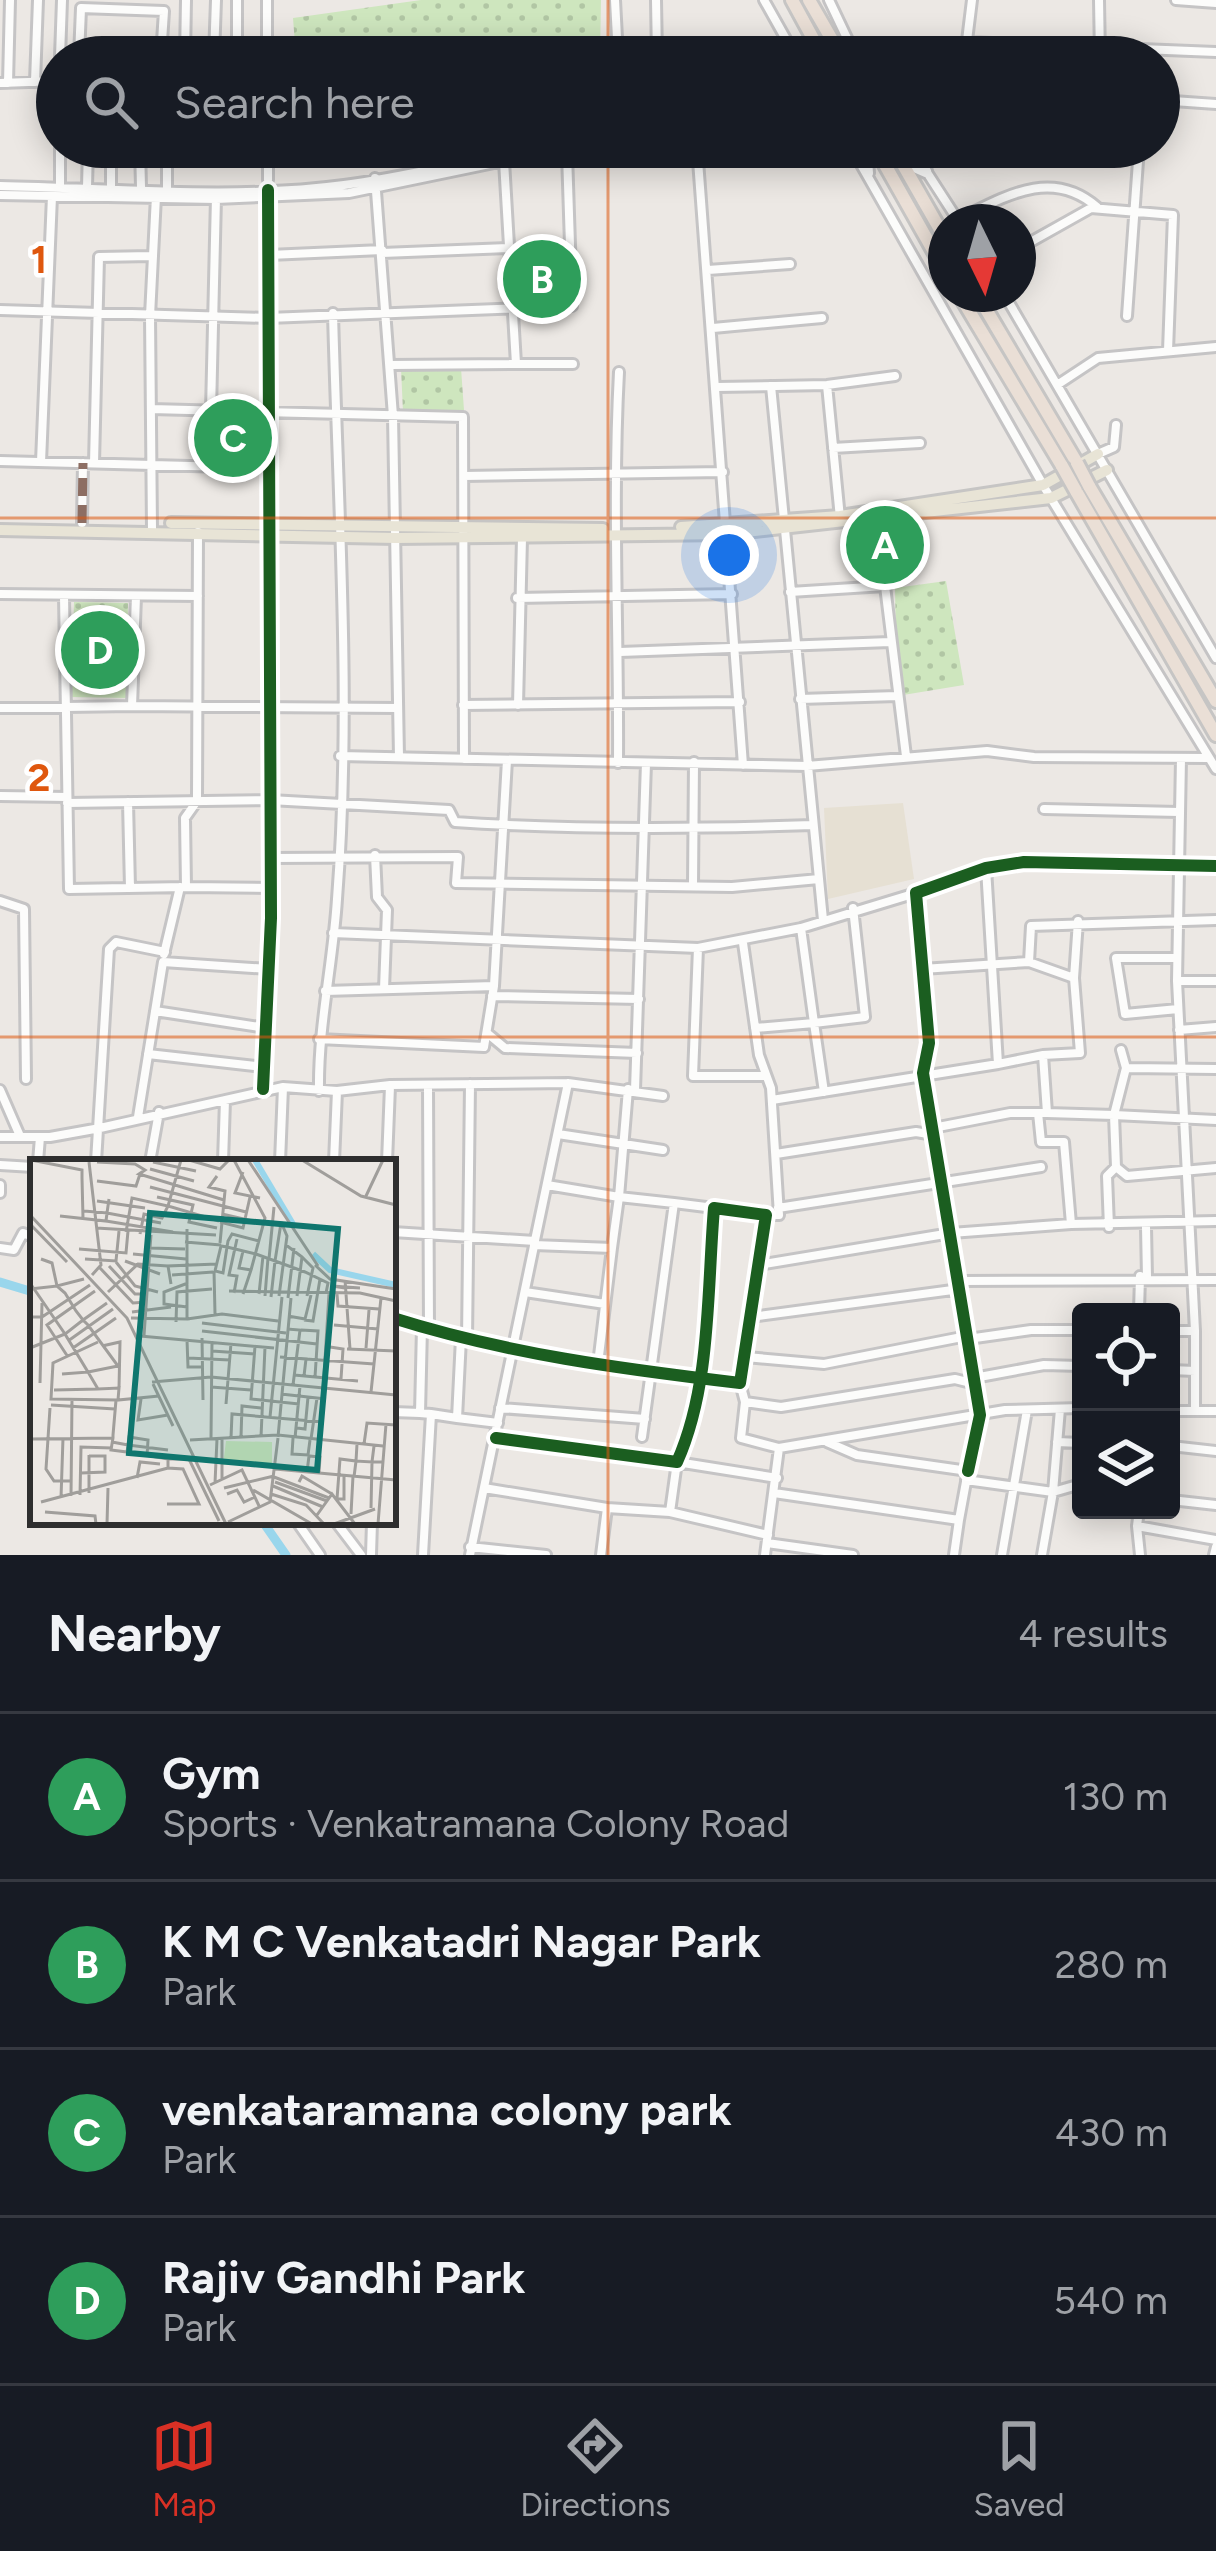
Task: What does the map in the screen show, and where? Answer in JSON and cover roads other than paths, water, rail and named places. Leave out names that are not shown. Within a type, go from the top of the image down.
[{"type":"highway","points":[[792,0],[812,36]]},
{"type":"highway","points":[[808,0],[829,36]]},
{"type":"highway","points":[[884,168],[928,243]]},
{"type":"highway","points":[[905,168],[928,208]]},
{"type":"highway","points":[[971,312],[1069,465]]},
{"type":"highway","points":[[986,312],[1083,489],[1216,701]]},
{"type":"highway","points":[[1083,489],[1216,735]]},
{"type":"main road","points":[[840,520],[1043,485],[1098,454]]},
{"type":"main road","points":[[0,527],[82,523],[396,534],[727,530],[1051,498],[1107,470]]},
{"type":"main road","points":[[0,527],[271,529]]},
{"type":"main road","points":[[465,534],[522,538],[618,532]]},
{"type":"street","points":[[10,0],[4,83],[34,82],[36,41]]},
{"type":"street","points":[[36,36],[38,0]]},
{"type":"street","points":[[61,36],[62,0]]},
{"type":"street","points":[[185,36],[186,0]]},
{"type":"street","points":[[215,36],[216,0]]},
{"type":"street","points":[[237,0],[237,36]]},
{"type":"street","points":[[267,0],[267,36]]},
{"type":"street","points":[[615,0],[617,36]]},
{"type":"street","points":[[656,0],[657,36]]},
{"type":"street","points":[[764,0],[784,36]]},
{"type":"street","points":[[829,0],[846,36]]},
{"type":"street","points":[[968,36],[973,0]]},
{"type":"street","points":[[1099,0],[1100,36]]},
{"type":"street","points":[[1176,0],[1216,3]]},
{"type":"street","points":[[80,36],[81,8],[164,11],[162,36]]},
{"type":"street","points":[[1180,50],[1216,52]]},
{"type":"street","points":[[1180,101],[1216,104]]},
{"type":"street","points":[[41,462],[45,311],[58,168]]},
{"type":"street","points":[[87,168],[87,187]]},
{"type":"street","points":[[111,168],[111,191]]},
{"type":"street","points":[[141,168],[141,187]]},
{"type":"street","points":[[152,526],[150,316],[164,168]]},
{"type":"street","points":[[263,1089],[272,705],[268,168]]},
{"type":"street","points":[[0,186],[216,195],[283,193],[375,182],[440,168]]},
{"type":"street","points":[[504,168],[516,364]]},
{"type":"street","points":[[0,310],[268,318],[572,306],[567,168]]},
{"type":"street","points":[[699,168],[743,765]]},
{"type":"street","points":[[865,168],[1043,485],[1216,769]]},
{"type":"street","points":[[869,168],[869,174]]},
{"type":"street","points":[[914,168],[928,174]]},
{"type":"street","points":[[924,168],[947,204]]},
{"type":"street","points":[[1127,316],[1138,168]]},
{"type":"street","points":[[375,182],[391,364],[399,757]]},
{"type":"street","points":[[988,204],[1020,186],[1077,190],[1098,208]]},
{"type":"street","points":[[0,195],[87,187],[160,191]]},
{"type":"street","points":[[211,411],[216,195]]},
{"type":"street","points":[[1036,240],[1098,208],[1173,215],[1168,351]]},
{"type":"street","points":[[268,255],[508,248]]},
{"type":"street","points":[[82,523],[99,257],[152,256]]},
{"type":"street","points":[[708,270],[790,264]]},
{"type":"street","points":[[1014,312],[1216,658]]},
{"type":"street","points":[[319,1091],[319,1039],[338,854],[340,756],[342,531],[333,313]]},
{"type":"street","points":[[713,328],[822,318]]},
{"type":"street","points":[[1057,385],[1098,358],[1216,347]]},
{"type":"street","points":[[391,364],[573,364]]},
{"type":"street","points":[[618,763],[620,598],[614,476],[619,372]]},
{"type":"street","points":[[717,387],[827,385],[895,376]]},
{"type":"street","points":[[827,385],[840,520]]},
{"type":"street","points":[[771,386],[823,920]]},
{"type":"street","points":[[151,410],[463,417],[464,759]]},
{"type":"street","points":[[1098,454],[1114,447],[1116,424]]},
{"type":"street","points":[[833,448],[920,443]]},
{"type":"street","points":[[0,461],[269,468]]},
{"type":"street","points":[[464,476],[723,472]]},
{"type":"street","points":[[138,1117],[164,957],[183,887],[185,818],[197,802],[197,531]]},
{"type":"street","points":[[518,705],[522,538]]},
{"type":"street","points":[[790,592],[885,586],[906,756]]},
{"type":"street","points":[[0,594],[198,596]]},
{"type":"street","points":[[517,598],[732,594]]},
{"type":"street","points":[[64,596],[69,890],[271,888]]},
{"type":"street","points":[[132,706],[136,596]]},
{"type":"street","points":[[620,652],[890,641]]},
{"type":"street","points":[[800,699],[897,696]]},
{"type":"street","points":[[463,705],[740,702]]},
{"type":"street","points":[[0,708],[196,704],[398,708]]},
{"type":"street","points":[[340,756],[807,766],[987,751],[1034,757],[1209,758]]},
{"type":"street","points":[[1181,758],[1177,981],[1195,1411]]},
{"type":"street","points":[[319,1039],[484,1047],[493,991],[507,760]]},
{"type":"street","points":[[693,885],[694,762]]},
{"type":"street","points":[[598,1364],[637,1053],[646,763]]},
{"type":"street","points":[[0,796],[128,802],[270,800],[449,810],[455,822],[504,825],[692,829],[813,825]]},
{"type":"street","points":[[128,802],[130,888]]},
{"type":"street","points":[[1044,809],[1179,812]]},
{"type":"street","points":[[271,858],[338,854],[458,857],[456,884],[693,885],[819,879]]},
{"type":"street","points":[[375,855],[377,897],[387,910],[384,989]]},
{"type":"street","points":[[333,933],[698,948],[801,928],[986,868],[1024,862],[1216,866]]},
{"type":"street","points":[[986,868],[998,1064]]},
{"type":"street","points":[[916,893],[929,1043],[924,1078],[980,1414],[954,1555]]},
{"type":"street","points":[[0,901],[24,909],[26,1078]]},
{"type":"street","points":[[755,1028],[865,1016],[854,908]]},
{"type":"street","points":[[1029,962],[1031,926],[1216,920]]},
{"type":"street","points":[[772,1100],[1043,1055],[1081,1053],[1074,978],[1078,921]]},
{"type":"street","points":[[801,928],[824,1092]]},
{"type":"street","points":[[96,1159],[110,950],[116,942],[164,957],[269,969]]},
{"type":"street","points":[[547,1185],[779,1215],[772,1100],[742,943]]},
{"type":"street","points":[[698,948],[693,1076],[766,1076]]},
{"type":"street","points":[[1177,958],[1116,958],[1125,1014],[1178,1010]]},
{"type":"street","points":[[922,969],[1029,962],[1074,978]]},
{"type":"street","points":[[1177,981],[1216,980]]},
{"type":"street","points":[[325,991],[493,991],[639,999]]},
{"type":"street","points":[[154,1011],[266,1028]]},
{"type":"street","points":[[1179,1030],[1216,1028]]},
{"type":"street","points":[[486,1032],[506,1048],[637,1053]]},
{"type":"street","points":[[1109,1227],[1107,1176],[1116,1167],[1114,1115],[1126,1068],[1121,1050]]},
{"type":"street","points":[[148,1054],[264,1067]]},
{"type":"street","points":[[1043,1055],[1041,1142],[1064,1142],[1071,1224]]},
{"type":"street","points":[[1126,1068],[1216,1070]]},
{"type":"street","points":[[546,1555],[470,1551],[568,1083]]},
{"type":"street","points":[[0,1137],[100,1129],[283,1087],[337,1091],[390,1085],[568,1083],[663,1096]]},
{"type":"street","points":[[423,1555],[428,1084]]},
{"type":"street","points":[[457,1418],[469,1239],[470,1084]]},
{"type":"street","points":[[387,1159],[390,1085]]},
{"type":"street","points":[[280,1159],[283,1087]]},
{"type":"street","points":[[0,1090],[20,1136]]},
{"type":"street","points":[[334,1159],[337,1091]]},
{"type":"street","points":[[223,1159],[224,1100]]},
{"type":"street","points":[[151,1159],[159,1112]]},
{"type":"street","points":[[776,1154],[1042,1113],[1216,1120]]},
{"type":"street","points":[[558,1134],[664,1150]]},
{"type":"street","points":[[37,1159],[40,1137]]},
{"type":"street","points":[[0,1165],[30,1164]]},
{"type":"street","points":[[1116,1167],[1127,1175],[1216,1168]]},
{"type":"street","points":[[778,1208],[1041,1168]]},
{"type":"street","points":[[642,1437],[674,1203]]},
{"type":"street","points":[[670,1512],[677,1462],[695,1421],[714,1208]]},
{"type":"street","points":[[766,1215],[740,1383],[746,1402],[741,1438],[779,1448],[980,1414],[1072,1408]]},
{"type":"street","points":[[758,1265],[951,1233],[1216,1221]]},
{"type":"street","points":[[1140,1303],[1146,1227]]},
{"type":"street","points":[[396,1232],[613,1247]]},
{"type":"street","points":[[0,1247],[14,1250],[23,1233],[30,1236]]},
{"type":"street","points":[[751,1317],[959,1285],[1143,1277],[1216,1280]]},
{"type":"street","points":[[525,1292],[605,1304]]},
{"type":"street","points":[[396,1319],[510,1352],[740,1383]]},
{"type":"street","points":[[745,1357],[824,1364],[968,1338],[1072,1330]]},
{"type":"street","points":[[1180,1331],[1195,1331]]},
{"type":"street","points":[[746,1402],[781,1407],[956,1379],[974,1382],[1044,1365],[1072,1366]]},
{"type":"street","points":[[1180,1370],[1195,1371]]},
{"type":"street","points":[[500,1408],[645,1419]]},
{"type":"street","points":[[1042,1555],[1060,1409]]},
{"type":"street","points":[[1002,1555],[1027,1410]]},
{"type":"street","points":[[1180,1411],[1216,1412]]},
{"type":"street","points":[[396,1412],[498,1423]]},
{"type":"street","points":[[496,1438],[777,1478]]},
{"type":"street","points":[[826,1441],[857,1455],[1015,1486],[1053,1492],[1072,1487]]},
{"type":"street","points":[[1057,1442],[1072,1443]]},
{"type":"street","points":[[1180,1447],[1216,1451]]},
{"type":"street","points":[[765,1555],[779,1448]]},
{"type":"street","points":[[484,1488],[607,1508],[670,1512],[768,1539],[853,1555]]},
{"type":"street","points":[[774,1493],[959,1520]]},
{"type":"street","points":[[1180,1501],[1216,1505]]},
{"type":"street","points":[[602,1555],[607,1508]]},
{"type":"street","points":[[1138,1519],[1140,1555]]},
{"type":"street","points":[[299,1525],[320,1555]]},
{"type":"street","points":[[338,1525],[361,1555]]},
{"type":"street","points":[[371,1555],[373,1525]]},
{"type":"street","points":[[1137,1526],[1215,1547]]},
{"type":"waterway","points":[[0,1282],[30,1291]]},
{"type":"waterway","points":[[265,1525],[286,1555]]},
{"type":"place","name":"K M C Venkatadri Nagar Park","points":[[542,279]]},
{"type":"place","name":"venkataramana colony park","points":[[233,438]]},
{"type":"place","name":"Gym","points":[[885,545]]},
{"type":"place","name":"Rajiv Gandhi Park","points":[[100,650]]}]
